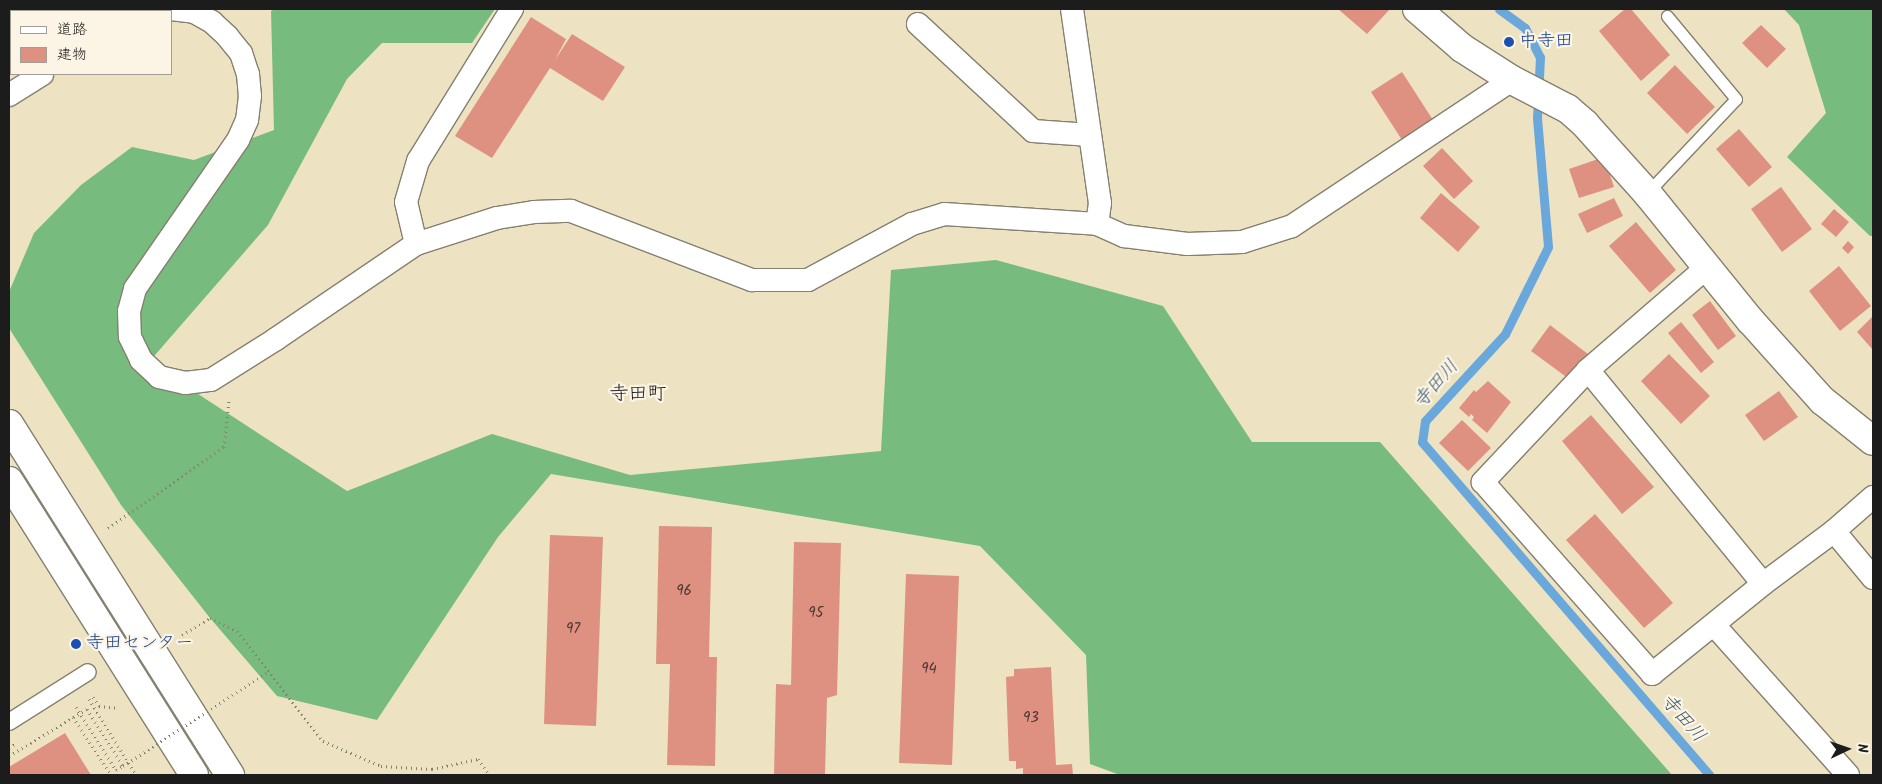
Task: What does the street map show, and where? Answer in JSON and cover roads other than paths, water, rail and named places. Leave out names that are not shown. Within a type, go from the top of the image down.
[{"type":"street","points":[[171,9],[194,12],[212,22],[228,36],[241,53],[248,74],[250,96],[247,120],[238,140],[135,289],[129,311],[130,337],[141,360],[158,377],[185,383],[211,380],[416,244],[497,218],[534,212],[571,211],[752,280],[808,280],[912,224],[944,214],[1019,217],[1096,224],[1124,236],[1187,244],[1242,242],[1292,226],[1531,89]]},
{"type":"street","points":[[416,244],[406,202],[418,161],[512,9]]},
{"type":"street","points":[[1072,9],[1100,203],[1096,224]]},
{"type":"street","points":[[1417,9],[1462,48],[1568,109],[1585,124],[1647,193],[1750,320],[1823,401],[1873,441]]},
{"type":"street","points":[[918,24],[1033,131],[1090,135]]},
{"type":"street","points":[[9,94],[40,75]]},
{"type":"street","points":[[1706,268],[1588,370],[1484,482],[1652,674],[1763,584],[1834,532],[1873,497]]},
{"type":"street","points":[[1588,370],[1763,584]]},
{"type":"street","points":[[9,424],[230,775]]},
{"type":"street","points":[[9,481],[194,775]]},
{"type":"street","points":[[1834,532],[1873,578]]},
{"type":"street","points":[[1714,625],[1848,775]]},
{"type":"street","points":[[9,722],[88,672]]},
{"type":"lane","points":[[1647,193],[1736,99],[1667,16]]},
{"type":"waterway","name":"寺田川","points":[[1499,9],[1525,28],[1540,57],[1537,118],[1548,247],[1505,334],[1425,421],[1422,442],[1709,775]]},
{"type":"place","name":"中寺田","points":[[1509,42]]},
{"type":"place","name":"寺田センター","points":[[76,644]]},
{"type":"district","name":"寺田町","points":[[638,395]]}]
